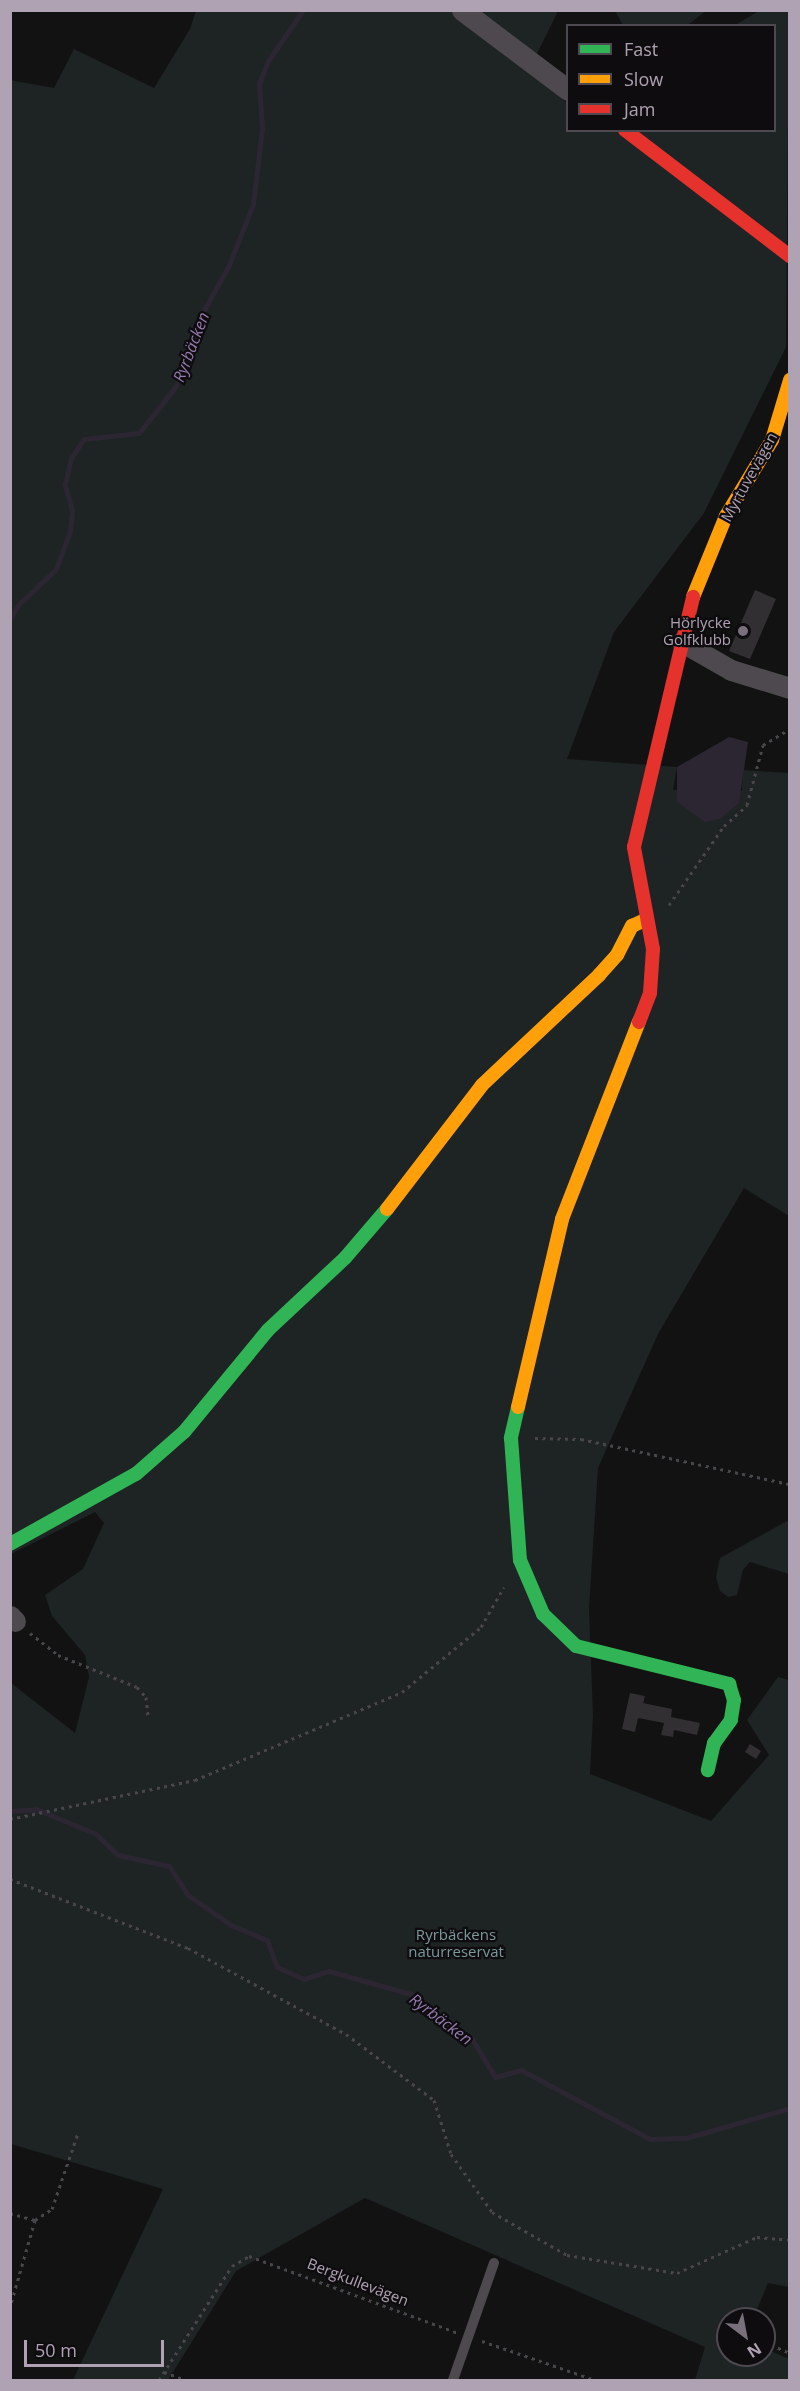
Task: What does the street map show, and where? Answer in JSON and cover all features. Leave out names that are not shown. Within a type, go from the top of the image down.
[{"type":"street","points":[[462,10],[566,89]]},
{"type":"street","points":[[628,132],[735,210],[789,256]]},
{"type":"street","name":"Myrtuvevägen","points":[[708,1770],[714,1743],[731,1720],[734,1700],[729,1684],[576,1646],[543,1614],[520,1560],[511,1438],[562,1219],[650,993],[653,949],[646,924],[634,847],[682,642],[710,555],[726,516],[772,440],[789,380]]},
{"type":"street","points":[[682,642],[731,670],[789,688]]},
{"type":"street","points":[[10,1544],[136,1474],[184,1432],[268,1330],[345,1258],[415,1176],[482,1085],[599,975],[617,955],[632,926],[646,924]]},
{"type":"lane","points":[[453,2380],[494,2263]]},
{"type":"path","points":[[646,924],[686,886],[724,826],[747,805],[763,745],[789,729]]},
{"type":"path","points":[[511,1438],[581,1439],[789,1484]]},
{"type":"path","points":[[10,1819],[36,1816],[195,1780],[402,1692],[481,1627],[520,1560]]},
{"type":"path","points":[[13,1618],[58,1655],[137,1687],[146,1697],[148,1716]]},
{"type":"path","points":[[10,1879],[188,1948],[346,2034],[434,2100],[451,2154],[492,2212],[567,2255],[677,2273],[757,2237],[789,2240]]},
{"type":"path","points":[[10,2307],[35,2220],[52,2208],[78,2133]]},
{"type":"path","points":[[10,2213],[35,2220]]},
{"type":"path","name":"Bergkullevägen","points":[[159,2380],[232,2266],[249,2256],[468,2337],[595,2380]]},
{"type":"path","points":[[164,2372],[186,2380]]},
{"type":"green space","name":"Ryrbäckens naturreservat","points":[[196,11],[558,11],[529,70],[566,102],[566,132],[776,132],[776,24],[737,24],[759,11],[789,11],[786,347],[704,513],[614,632],[567,759],[677,767],[673,790],[742,791],[743,770],[789,773],[789,1216],[744,1188],[658,1334],[598,1468],[589,1608],[593,1715],[590,1774],[711,1821],[769,1755],[747,1720],[778,1677],[789,1680],[789,2287],[768,2283],[758,2307],[716,2307],[716,2367],[776,2367],[776,2353],[789,2359],[789,2380],[695,2380],[705,2347],[365,2198],[236,2271],[168,2380],[73,2380],[163,2189],[11,2144],[11,1683],[75,1733],[89,1677],[85,1655],[52,1616],[45,1595],[83,1569],[104,1523],[95,1512],[11,1554],[10,80],[54,88],[74,49],[154,88],[190,29]]},
{"type":"green space","points":[[615,11],[706,11],[689,24],[622,24]]},
{"type":"green space","points":[[789,1520],[789,1574],[750,1562],[743,1570],[737,1595],[728,1597],[720,1591],[716,1577],[720,1558]]},
{"type":"shaded area","points":[[729,737],[748,742],[739,803],[720,819],[705,822],[677,802],[677,767]]},
{"type":"building","points":[[755,590],[776,599],[750,659],[729,651]]},
{"type":"building","points":[[630,1693],[645,1696],[643,1703],[672,1709],[671,1717],[700,1723],[697,1735],[674,1730],[673,1737],[661,1735],[664,1723],[638,1718],[635,1732],[622,1729]]},
{"type":"building","points":[[750,1744],[761,1751],[756,1759],[745,1752]]},
{"type":"waterway","name":"Ryrbäcken","points":[[10,619],[18,605],[56,569],[70,531],[72,511],[65,484],[71,458],[84,439],[139,433],[176,386],[203,312],[229,265],[253,204],[262,128],[259,84],[268,61],[303,10]]},
{"type":"waterway","name":"Ryrbäcken","points":[[10,1811],[36,1809],[96,1834],[118,1855],[169,1866],[188,1895],[231,1925],[267,1940],[277,1967],[304,1979],[329,1971],[411,1994],[431,2016],[472,2039],[495,2077],[521,2070],[650,2139],[686,2138],[790,2108]]},
{"type":"traffic: fast","points":[[10,1544],[136,1474],[184,1432],[268,1330],[345,1258],[387,1209]]},
{"type":"traffic: fast","points":[[518,1407],[511,1438],[520,1560],[543,1614],[576,1646],[729,1684],[734,1700],[731,1720],[714,1743],[708,1770]]},
{"type":"traffic: slow","points":[[693,597],[726,516],[772,440],[790,380]]},
{"type":"traffic: slow","points":[[387,1209],[482,1085],[599,975],[617,955],[632,926],[645,920]]},
{"type":"traffic: slow","points":[[518,1407],[562,1219],[639,1022]]},
{"type":"traffic: jam","points":[[628,132],[790,256]]},
{"type":"traffic: jam","points":[[639,1022],[650,993],[653,949],[634,847],[693,597]]},
{"type":"place","name":"Hörlycke Golfklubb","points":[[743,631]]}]
